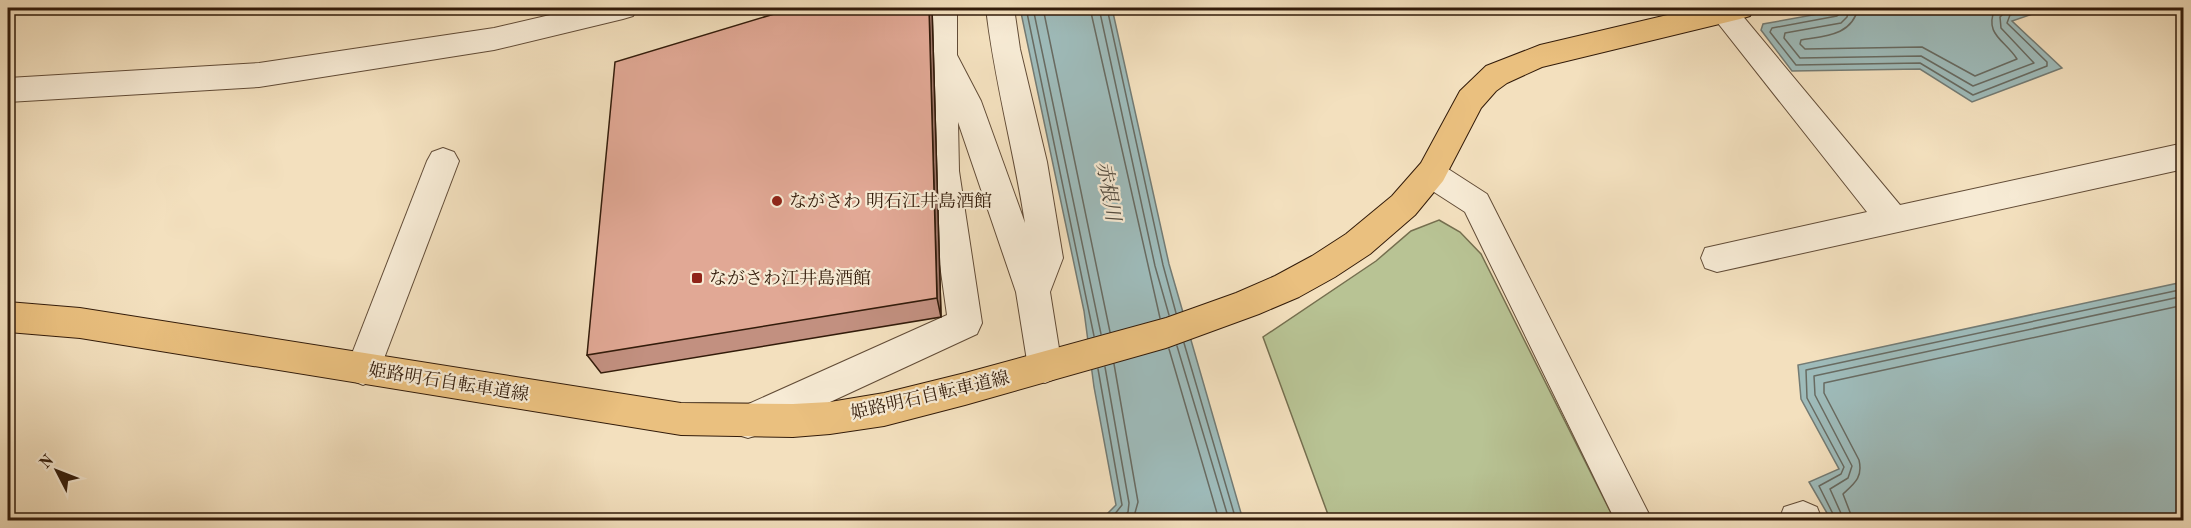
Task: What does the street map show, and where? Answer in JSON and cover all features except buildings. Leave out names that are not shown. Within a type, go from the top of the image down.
[{"type":"main road","name":"姫路明石自転車道線","points":[[8,317],[80,323],[681,419],[748,423],[832,418],[948,394],[1059,363],[1202,320],[1290,284],[1357,244],[1416,196],[1445,150],[1469,100],[1485,82],[1505,70],[1554,53],[1728,9]]},
{"type":"street","points":[[8,90],[259,75],[494,39],[623,8]]},
{"type":"street","points":[[748,423],[965,323],[943,171],[943,8]]},
{"type":"street","points":[[999,8],[1005,49],[1030,162],[1047,258],[1033,292]]},
{"type":"street","points":[[1728,9],[1893,220]]},
{"type":"street","points":[[942,55],[966,101],[1059,363]]},
{"type":"street","points":[[1717,258],[2184,156]]},
{"type":"street","points":[[363,369],[442,161]]},
{"type":"street","points":[[1431,174],[1476,203],[1634,520]]},
{"type":"street","points":[[1797,520],[1804,520]]},
{"type":"green space","points":[[1439,220],[1460,232],[1481,254],[1614,519],[1330,520],[1263,337],[1376,261],[1411,231]]},
{"type":"water","name":"赤根川","points":[[1020,8],[1112,8],[1169,264],[1243,520],[1101,520],[1116,505],[1094,387],[1084,311]]},
{"type":"water","points":[[1851,8],[2050,8],[2012,21],[2062,68],[1972,102],[1920,69],[1792,71],[1761,30],[1763,24]]},
{"type":"water","points":[[2183,282],[2183,520],[1831,520],[1809,482],[1839,469],[1801,399],[1798,365]]},
{"type":"place","name":"ながさわ 明石江井島酒館","points":[[777,201]]},
{"type":"place","name":"ながさわ江井島酒館","points":[[697,278]]}]
